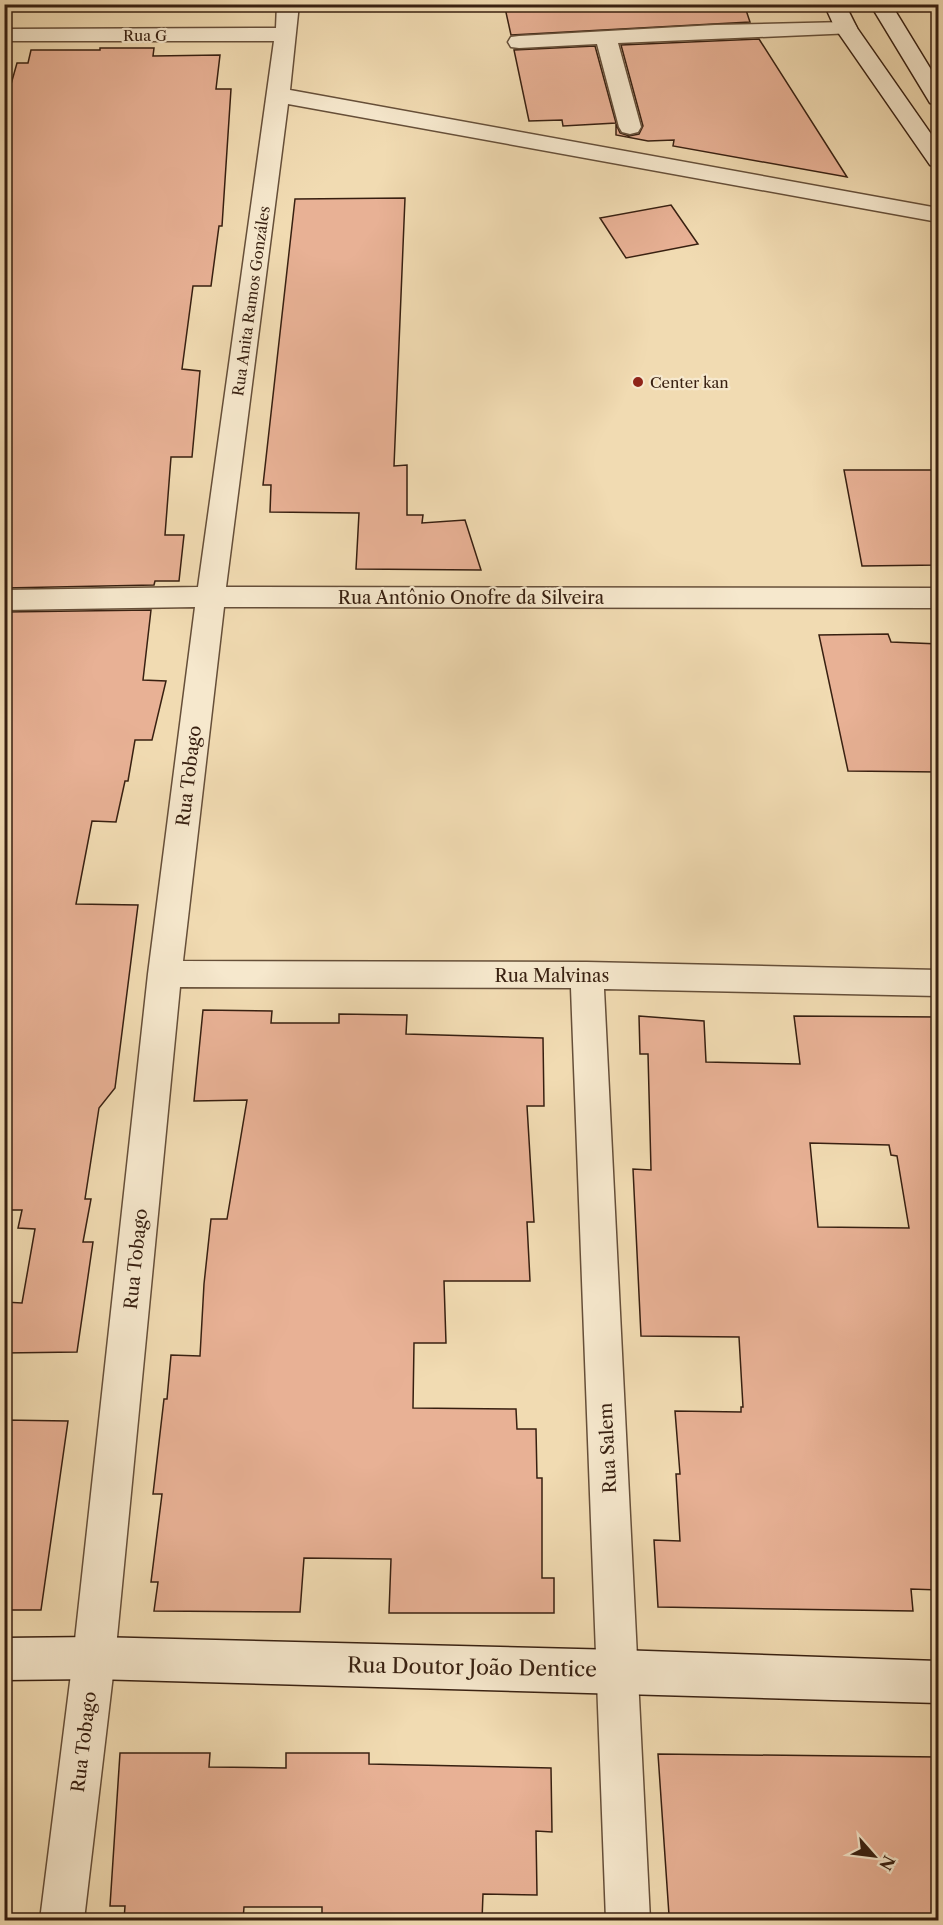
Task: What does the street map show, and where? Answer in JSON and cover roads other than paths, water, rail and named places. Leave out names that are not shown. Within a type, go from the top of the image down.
[{"type":"street","points":[[288,5],[302,4]]},
{"type":"street","points":[[834,4],[846,28],[939,160]]},
{"type":"street","points":[[880,4],[939,98]]},
{"type":"street","name":"Rua Anita Ramos Gonzáles","points":[[211,597],[288,5]]},
{"type":"street","points":[[519,42],[715,31],[846,28]]},
{"type":"street","name":"Rua G","points":[[4,35],[286,34]]},
{"type":"street","points":[[606,38],[630,128]]},
{"type":"street","points":[[278,95],[939,215]]},
{"type":"street","name":"Rua Antônio Onofre da Silveira","points":[[4,600],[211,597],[939,598]]},
{"type":"street","name":"Rua Tobago","points":[[62,1920],[94,1658],[165,974],[211,597]]},
{"type":"street","name":"Rua Malvinas","points":[[165,974],[587,975],[939,983]]},
{"type":"street","name":"Rua Salem","points":[[587,975],[628,1920]]},
{"type":"street","name":"Rua Doutor João Dentice","points":[[4,1659],[94,1658],[618,1671],[939,1682]]},
{"type":"place","name":"Center kan","points":[[638,382]]}]
